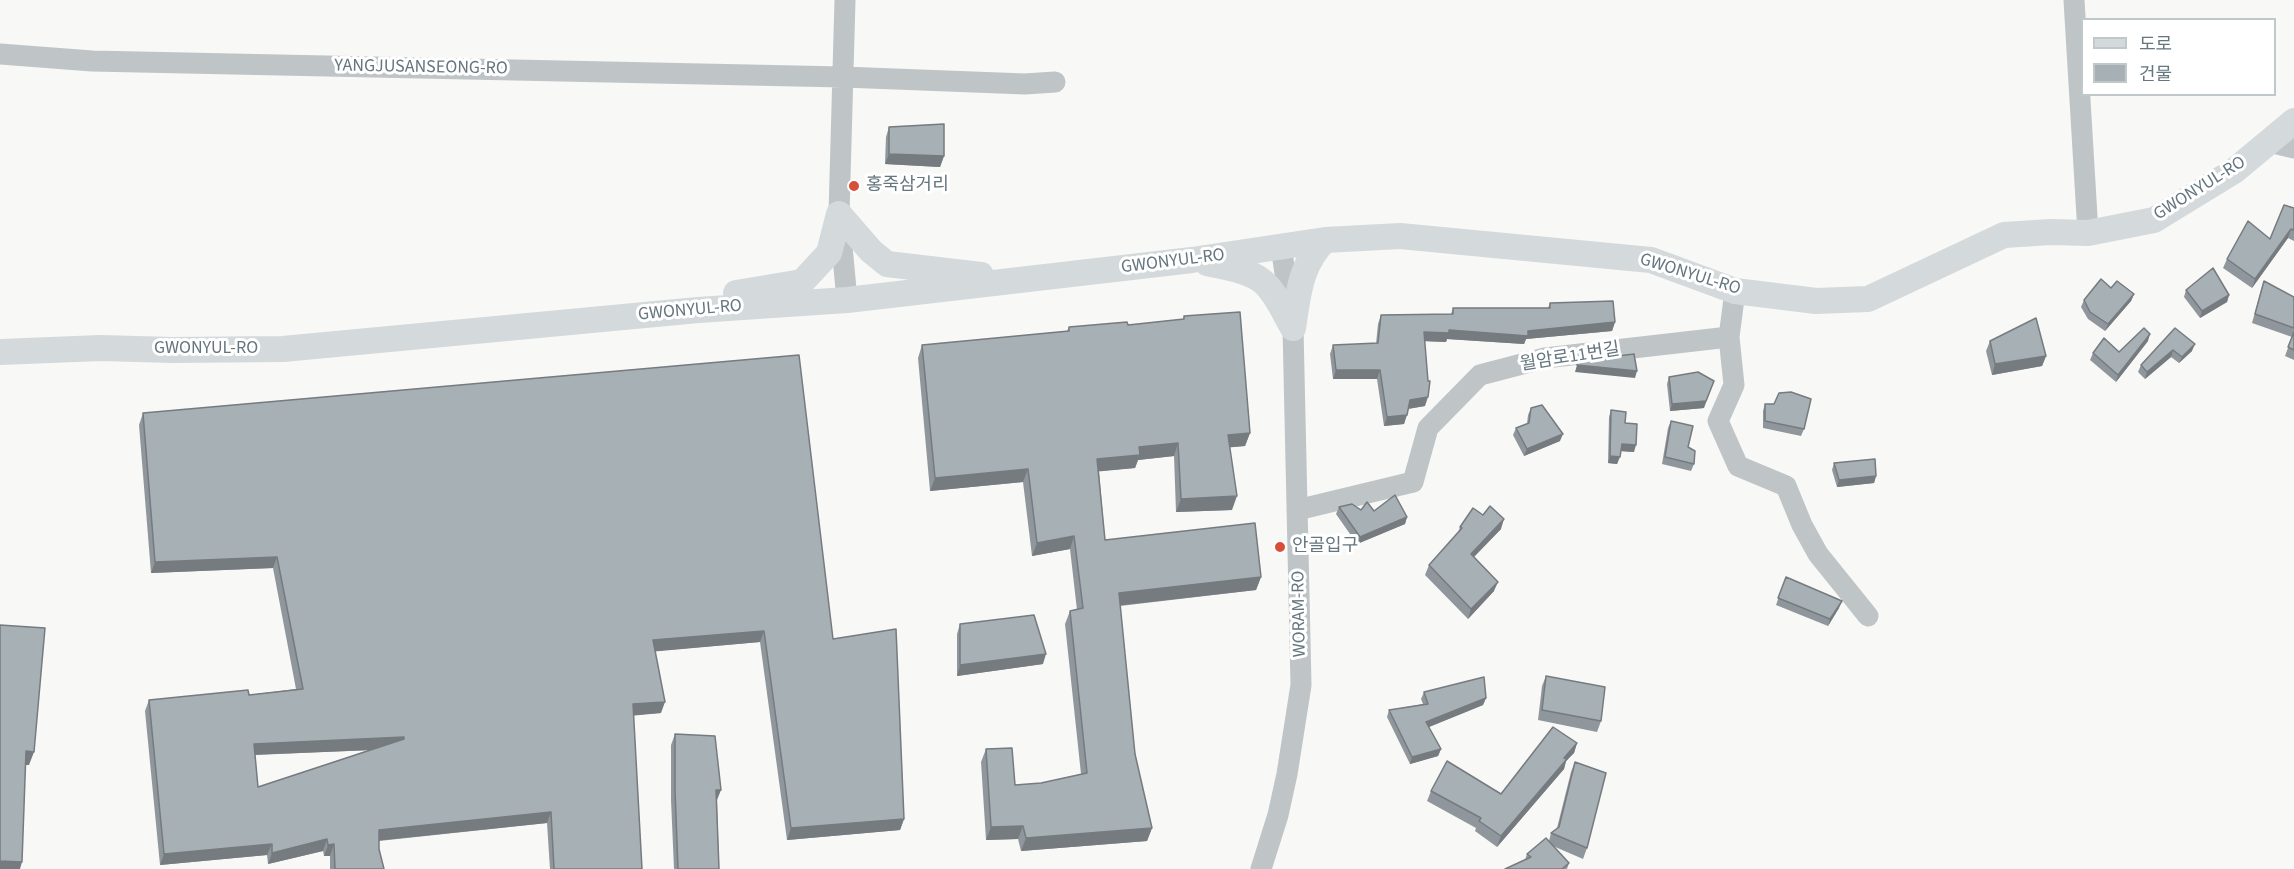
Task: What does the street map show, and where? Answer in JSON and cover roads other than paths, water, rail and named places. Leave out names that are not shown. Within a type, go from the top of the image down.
[{"type":"main road","name":"GWONYUL-RO","points":[[0,352],[101,348],[172,350],[283,348],[698,310],[847,300],[1192,260],[1325,240],[1400,236],[1651,260],[1735,291],[1816,302],[1868,299],[2004,235],[2051,232],[2088,234],[2154,220],[2234,171],[2294,121]]},
{"type":"main road","points":[[838,214],[871,251],[887,264],[1017,280]]},
{"type":"main road","points":[[698,310],[730,295],[802,282],[829,253],[838,214]]},
{"type":"main road","points":[[1293,328],[1303,273],[1312,252],[1325,240]]},
{"type":"main road","points":[[1192,260],[1238,271],[1261,280],[1277,299],[1293,328]]},
{"type":"street","points":[[845,0],[838,214],[847,300]]},
{"type":"street","points":[[2074,0],[2088,234]]},
{"type":"street","name":"YANGJUSANSEONG-RO","points":[[0,54],[92,61],[843,77],[1025,84],[1055,82]]},
{"type":"street","points":[[2269,142],[2294,148]]},
{"type":"street","name":"WORAM-RO","points":[[1262,869],[1287,774],[1301,685],[1293,328],[1281,246]]},
{"type":"street","points":[[1735,291],[1729,337],[1734,385],[1718,421],[1738,466],[1786,486],[1802,525],[1818,554],[1868,616]]},
{"type":"street","name":"월암로11번길","points":[[1298,510],[1413,482],[1428,428],[1480,375],[1545,358],[1729,337]]},
{"type":"place","name":"홍죽삼거리","points":[[854,186]]},
{"type":"place","name":"안골입구","points":[[1280,547]]}]
